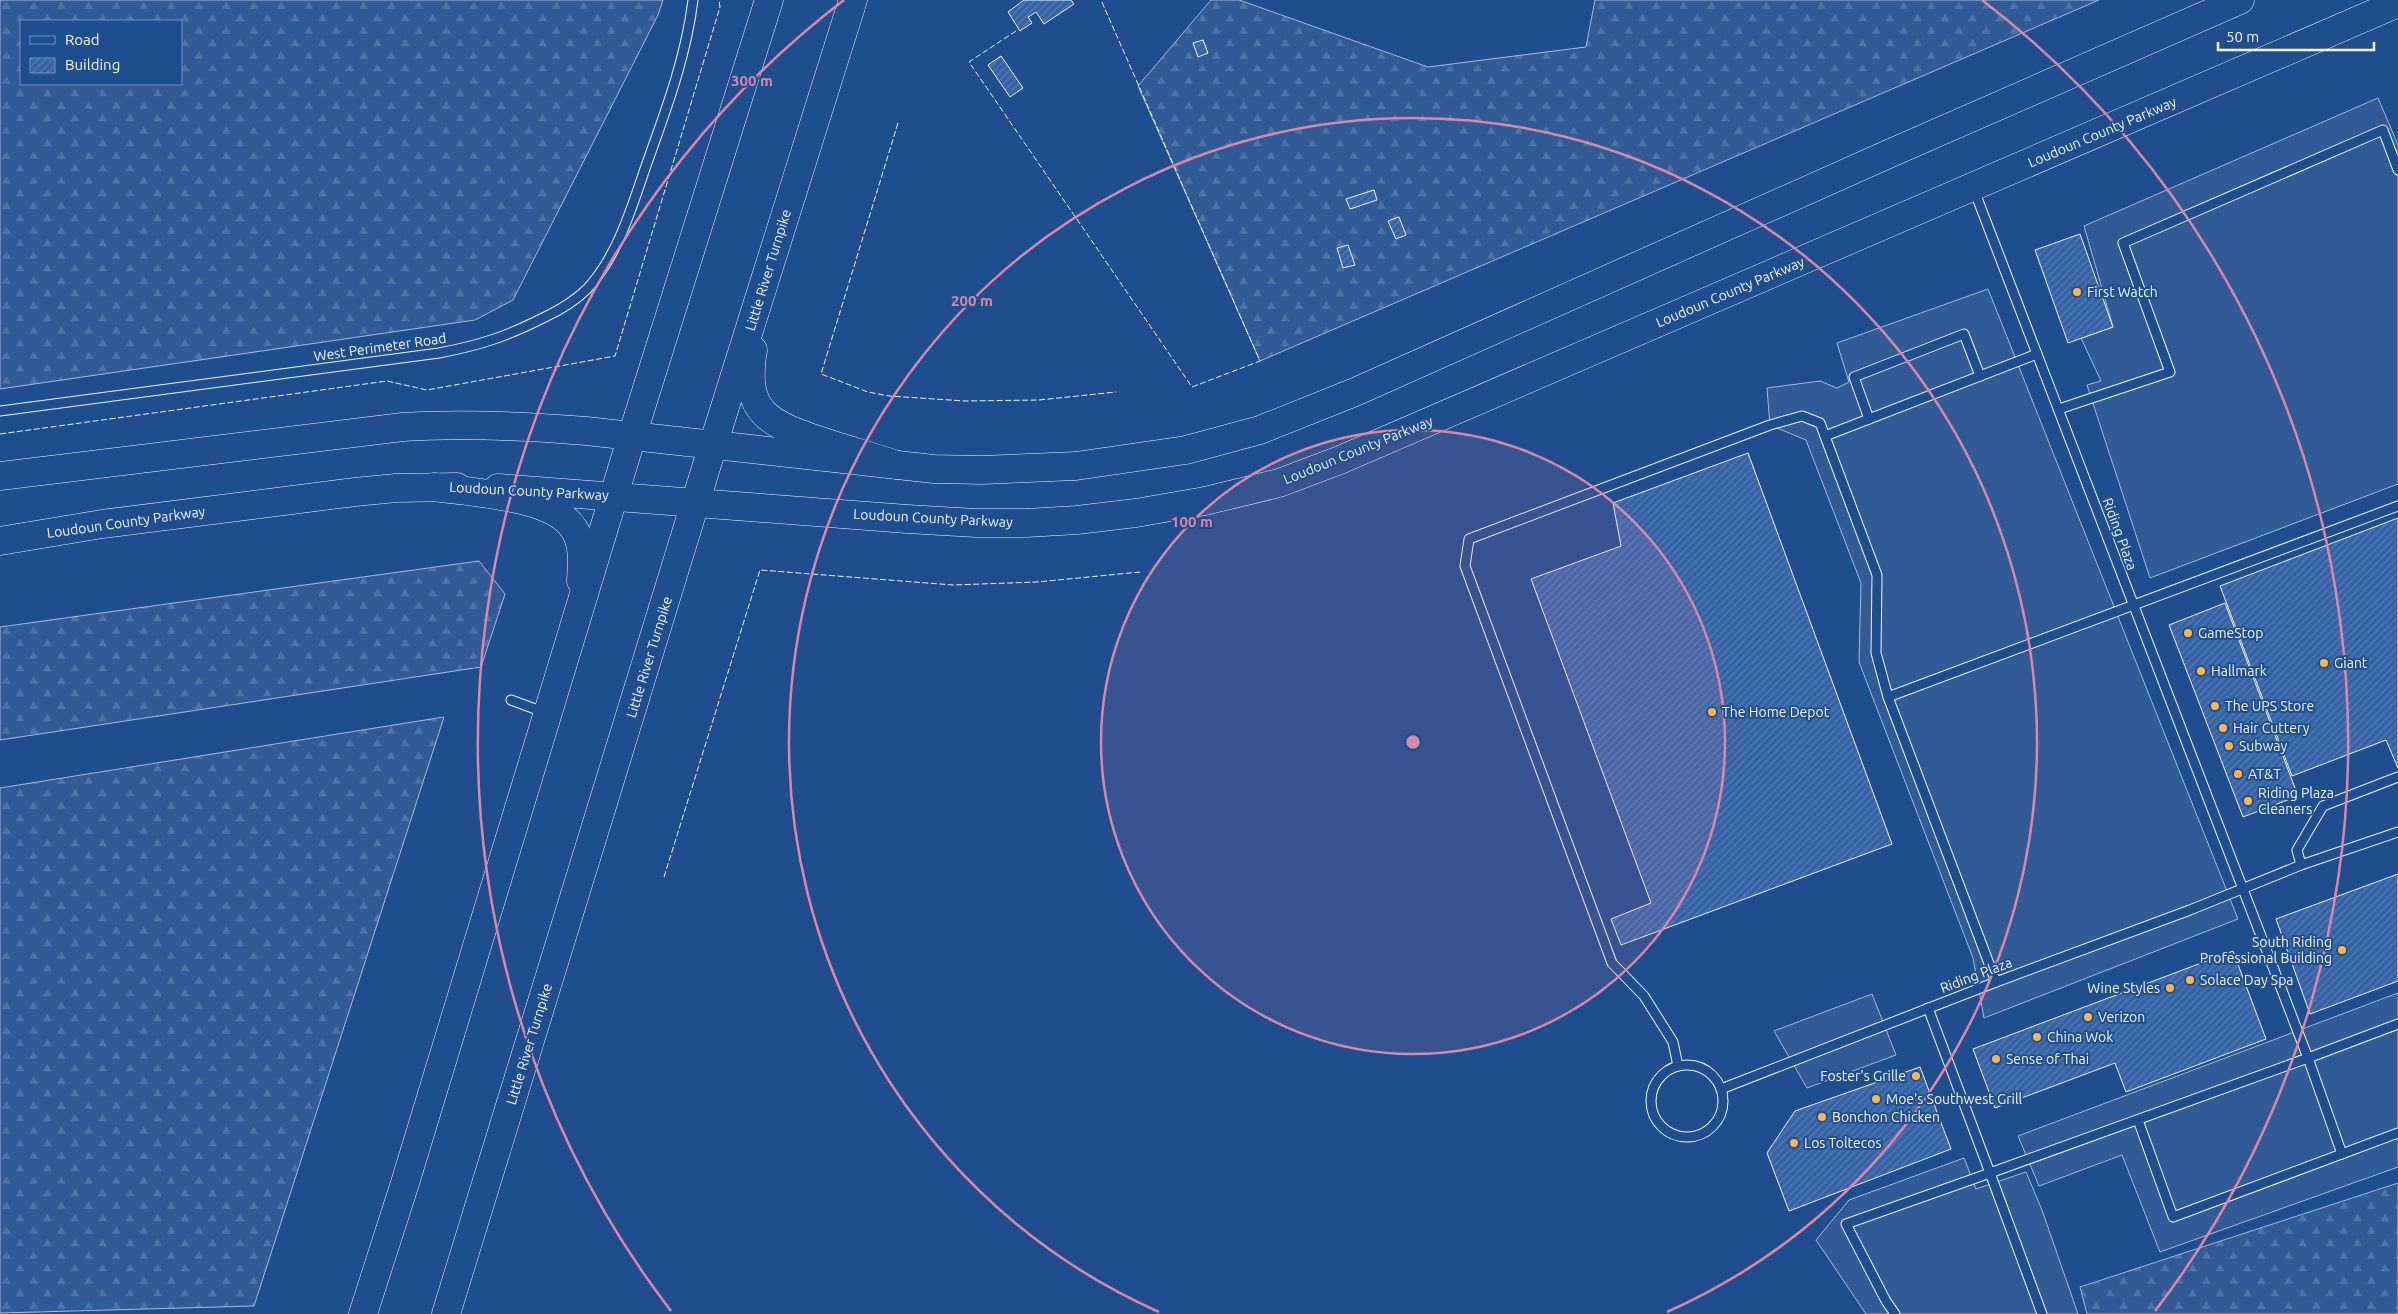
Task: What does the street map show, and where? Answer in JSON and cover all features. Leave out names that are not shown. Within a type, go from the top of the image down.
[{"type":"main road","points":[[363,1314],[405,1184],[632,436],[769,0]]},
{"type":"main road","name":"Little River Turnpike","points":[[446,1314],[713,444],[853,0]]},
{"type":"main road","points":[[0,476],[385,430],[442,425],[539,427],[897,465],[982,470],[1076,466],[1186,450],[1260,430],[1364,389],[1893,152],[2240,0]]},
{"type":"main road","name":"Loudoun County Parkway","points":[[0,540],[102,524],[396,488],[521,488],[976,523],[1077,520],[1205,501],[1278,483],[1340,460],[2398,3]]},
{"type":"main road","points":[[766,277],[751,372],[753,393],[762,412],[773,423],[791,431],[897,465]]},
{"type":"main road","points":[[434,487],[533,502],[564,517],[577,536],[582,560],[573,631]]},
{"type":"lane","name":"West Perimeter Road","points":[[0,411],[424,356],[480,345],[502,338],[556,312],[587,289],[604,265],[622,229],[655,141],[684,49],[693,0]]},
{"type":"lane","points":[[2059,409],[2170,372],[2123,243],[2383,130],[2398,170]]},
{"type":"lane","name":"Riding Plaza","points":[[1973,187],[2242,890]]},
{"type":"lane","points":[[1870,419],[1854,377],[1964,334],[1980,376]]},
{"type":"lane","points":[[1824,436],[2037,354]]},
{"type":"lane","points":[[1678,1066],[1674,1042],[1644,996],[1612,963],[1465,566],[1469,539],[1778,423],[1802,416],[1820,423],[1878,576],[1876,653],[1888,697],[1996,982]]},
{"type":"lane","points":[[1888,697],[2398,506]]},
{"type":"lane","points":[[511,700],[548,714]]},
{"type":"lane","points":[[2302,865],[2297,850],[2323,806],[2398,777]]},
{"type":"lane","name":"Riding Plaza","points":[[1721,1089],[1996,982],[2242,890],[2302,865],[2398,832]]},
{"type":"lane","points":[[2242,890],[2308,1058],[2342,1154]]},
{"type":"lane","points":[[1928,1008],[2042,1314]]},
{"type":"lane","points":[[1895,1314],[1886,1301],[1846,1224],[2138,1120],[2398,1024]]},
{"type":"lane","points":[[1689,1065],[1704,1069],[1716,1079],[1724,1099],[1722,1110],[1711,1129],[1690,1137],[1678,1136],[1668,1132],[1659,1124],[1651,1102],[1653,1090],[1659,1079],[1667,1071],[1678,1066],[1689,1065]]},
{"type":"lane","points":[[2138,1120],[2173,1217],[2398,1133]]},
{"type":"green space","points":[[0,0],[663,0],[658,15],[513,300],[475,320],[0,389]]},
{"type":"green space","points":[[1211,0],[1239,0],[1428,67],[1586,47],[1595,0],[2099,0],[1260,361],[1138,86]]},
{"type":"green space","points":[[479,561],[505,594],[481,667],[0,740],[0,627]]},
{"type":"green space","points":[[444,717],[254,1306],[0,1313],[0,788]]},
{"type":"green space","points":[[2398,1183],[2398,1314],[2087,1314],[2080,1287]]},
{"type":"shaded area","points":[[2378,98],[2398,145],[2398,484],[2150,578],[2087,385],[2101,381],[2081,338],[2113,327],[2084,226]]},
{"type":"shaded area","points":[[1988,289],[2238,919],[1984,1018],[1973,958],[1859,662],[1861,583],[1806,440],[1770,425],[1767,388],[1820,381],[1837,388],[1849,382],[1837,343]]},
{"type":"shaded area","points":[[2398,993],[2398,1167],[2160,1252],[2122,1155],[2039,1186],[2018,1136]]},
{"type":"shaded area","points":[[1872,994],[1896,1055],[1807,1088],[1774,1031]]},
{"type":"shaded area","points":[[1964,1158],[1976,1189],[2026,1172],[2042,1210],[2078,1314],[1866,1314],[1816,1240],[1849,1200]]},
{"type":"building","points":[[1024,0],[1071,0],[1074,4],[1044,24],[1036,12],[1028,17],[1032,23],[1020,31],[1008,12]]},
{"type":"building","points":[[1203,40],[1208,53],[1198,57],[1193,43]]},
{"type":"building","points":[[1001,56],[1023,88],[1010,97],[988,65]]},
{"type":"building","points":[[1374,190],[1377,200],[1350,209],[1346,199]]},
{"type":"building","points":[[1399,217],[1406,235],[1396,239],[1388,221]]},
{"type":"building","points":[[2080,234],[2113,327],[2068,343],[2035,250]]},
{"type":"building","points":[[1348,245],[1355,265],[1343,268],[1337,248]]},
{"type":"building","name":"The Home Depot","points":[[1748,453],[1892,844],[1621,945],[1611,919],[1651,903],[1531,579],[1621,546],[1613,503]]},
{"type":"building","name":"Giant","points":[[2398,518],[2398,768],[2386,740],[2292,776],[2220,586]]},
{"type":"building","points":[[2225,603],[2298,796],[2243,817],[2169,625]]},
{"type":"building","name":"South Riding Professional Building","points":[[2398,874],[2398,981],[2310,1014],[2276,919]]},
{"type":"building","points":[[2233,951],[2266,1039],[2126,1092],[2115,1063],[1995,1108],[1973,1049]]},
{"type":"building","points":[[1920,1067],[1951,1149],[1789,1211],[1767,1153],[1795,1111]]},
{"type":"fence","points":[[0,434],[387,381],[427,390],[615,356],[720,7],[719,0]]},
{"type":"fence","points":[[1016,31],[969,62],[1192,387],[1260,361],[1101,0]]},
{"type":"fence","points":[[898,123],[821,374],[868,392],[889,396],[965,401],[1039,400],[1116,392]]},
{"type":"fence","points":[[664,877],[760,570],[953,585],[1037,582],[1140,572]]},
{"type":"place","name":"First Watch","points":[[2077,292]]},
{"type":"place","name":"GameStop","points":[[2188,633]]},
{"type":"place","name":"Giant","points":[[2324,663]]},
{"type":"place","name":"Hallmark","points":[[2201,671]]},
{"type":"place","name":"The UPS Store","points":[[2215,706]]},
{"type":"place","name":"The Home Depot","points":[[1712,712]]},
{"type":"place","name":"Hair Cuttery","points":[[2223,728]]},
{"type":"place","name":"Subway","points":[[2229,746]]},
{"type":"place","name":"AT&T","points":[[2238,774]]},
{"type":"place","name":"Riding Plaza Cleaners","points":[[2248,801]]},
{"type":"place","name":"South Riding Professional Building","points":[[2342,950]]},
{"type":"place","name":"Solace Day Spa","points":[[2190,980]]},
{"type":"place","name":"Wine Styles","points":[[2170,988]]},
{"type":"place","name":"Verizon","points":[[2088,1017]]},
{"type":"place","name":"China Wok","points":[[2037,1037]]},
{"type":"place","name":"Sense of Thai","points":[[1996,1059]]},
{"type":"place","name":"Foster's Grille","points":[[1916,1076]]},
{"type":"place","name":"Moe's Southwest Grill","points":[[1876,1099]]},
{"type":"place","name":"Bonchon Chicken","points":[[1822,1117]]},
{"type":"place","name":"Los Toltecos","points":[[1794,1143]]}]
